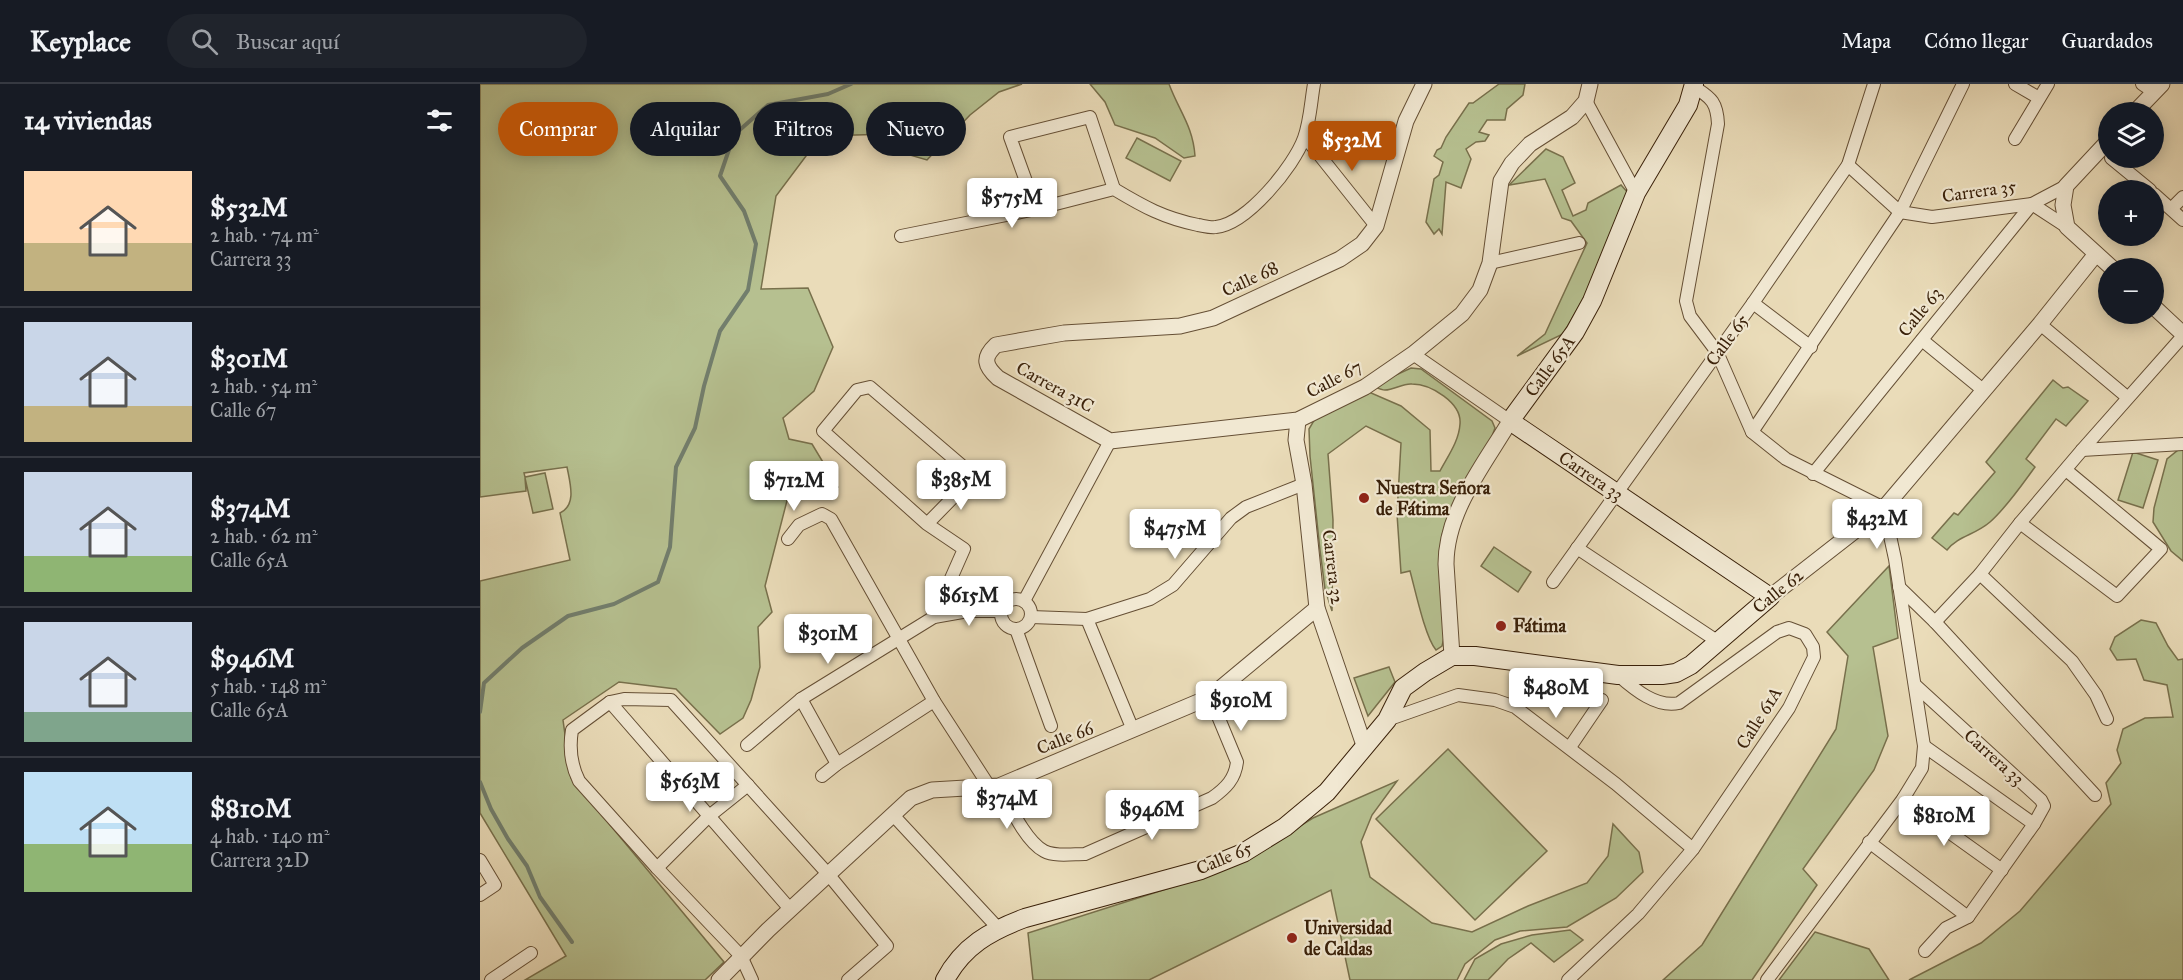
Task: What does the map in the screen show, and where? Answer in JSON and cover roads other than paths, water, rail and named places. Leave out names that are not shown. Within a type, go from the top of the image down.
[{"type":"main road","name":"Calle 65A","points":[[1510,421],[1575,332],[1592,301],[1636,193],[1688,105],[1694,86]]},
{"type":"main road","name":"Carrera 33","points":[[1510,421],[1770,597]]},
{"type":"main road","name":"Calle 62","points":[[1452,656],[1475,656],[1618,675],[1676,673],[1691,665],[1770,597]]},
{"type":"main road","name":"Calle 65","points":[[945,980],[959,959],[975,943],[998,928],[1035,915],[1201,870],[1243,853],[1285,827],[1327,792],[1365,748],[1387,720],[1403,688],[1452,656]]},
{"type":"street","points":[[1036,209],[1010,137],[1090,117],[1114,189],[1152,212],[1181,221],[1214,228],[1230,225],[1245,215],[1292,164],[1305,137],[1314,84]]},
{"type":"street","name":"Calle 68","points":[[986,362],[989,351],[996,345],[1064,333],[1180,326],[1214,318],[1340,260],[1362,244],[1376,226],[1406,121],[1424,84]]},
{"type":"street","points":[[1590,84],[1586,101],[1636,193]]},
{"type":"street","name":"Calle 65","points":[[1553,582],[1754,303],[1848,165],[1874,84]]},
{"type":"street","points":[[1752,432],[1900,212],[1963,84]]},
{"type":"street","points":[[2015,84],[2039,98]]},
{"type":"street","points":[[2015,139],[2048,84]]},
{"type":"street","points":[[1694,86],[1708,96],[1717,108],[1719,124],[1686,301],[1690,316],[1718,352],[1752,432],[1786,459],[1884,508],[1924,746],[1922,768],[1903,799],[1767,980]]},
{"type":"street","points":[[2142,102],[2153,87]]},
{"type":"street","name":"Calle 67","points":[[1110,441],[1298,420],[1365,387],[1413,354],[1462,314],[1480,290],[1490,264],[1501,181],[1512,163],[1530,144],[1572,117],[1586,101]]},
{"type":"street","points":[[1305,137],[1376,226]]},
{"type":"street","name":"Calle 63","points":[[1813,474],[2032,204],[2066,186],[2098,159]]},
{"type":"street","points":[[1848,165],[1900,212]]},
{"type":"street","points":[[2126,168],[2139,180]]},
{"type":"street","points":[[2066,186],[2063,205],[2067,227]]},
{"type":"street","points":[[901,236],[1036,209],[1114,189]]},
{"type":"street","points":[[2172,208],[2183,197]]},
{"type":"street","points":[[2164,202],[2183,220]]},
{"type":"street","name":"Carrera 35","points":[[1900,212],[1932,217],[2032,204],[2067,227],[2101,258]]},
{"type":"street","points":[[1490,264],[1579,243]]},
{"type":"street","name":"Calle 62","points":[[1770,597],[1884,508],[2040,324],[2096,254]]},
{"type":"street","points":[[1754,303],[1811,347]]},
{"type":"street","points":[[1935,622],[1980,574],[2020,523],[2127,397],[2183,335],[2164,317]]},
{"type":"street","points":[[2040,324],[2127,397]]},
{"type":"street","points":[[1923,340],[1983,390]]},
{"type":"street","name":"Carrera 33","points":[[1413,354],[1510,421]]},
{"type":"street","name":"Carrera 31C","points":[[986,362],[998,378],[1110,441]]},
{"type":"street","points":[[927,524],[974,476],[870,387],[857,390],[823,431],[927,524],[963,549],[934,617]]},
{"type":"street","name":"Carrera 32","points":[[1298,420],[1296,440],[1304,484],[1317,608],[1365,748]]},
{"type":"street","name":"Calle 65A","points":[[1452,656],[1446,564],[1449,534],[1459,507],[1510,421]]},
{"type":"street","points":[[1024,601],[1110,441]]},
{"type":"street","points":[[2082,450],[2183,444]]},
{"type":"street","points":[[2020,523],[2117,596],[2161,549],[2066,470]]},
{"type":"street","points":[[1031,617],[1087,619],[1150,599],[1173,585],[1231,518],[1246,507],[1304,484]]},
{"type":"street","points":[[788,539],[799,525],[822,514],[831,519],[934,701],[1029,838],[1044,851],[1065,855],[1085,854],[1212,798],[1226,788],[1236,773],[1237,762],[1210,697]]},
{"type":"street","points":[[1577,548],[1717,641]]},
{"type":"street","points":[[1980,574],[2072,661],[2096,695],[2107,719]]},
{"type":"street","points":[[1899,587],[1935,622],[2096,795]]},
{"type":"street","points":[[1010,600],[1024,601],[1030,608],[1031,617],[1025,626],[1016,629],[1006,625],[1001,616],[1003,607],[1010,600]]},
{"type":"street","name":"Calle 66","points":[[720,980],[741,956],[790,909],[911,798],[932,790],[994,786],[1210,697],[1317,608]]},
{"type":"street","points":[[747,745],[801,699],[934,617],[968,611],[1002,611]]},
{"type":"street","points":[[1087,619],[1133,730]]},
{"type":"street","name":"Calle 61A","points":[[1568,980],[1638,914],[1694,849],[1789,708],[1814,657],[1813,646],[1805,634],[1789,628],[1777,632],[1679,704],[1669,705],[1658,702],[1629,685],[1618,675]]},
{"type":"street","points":[[1016,629],[1051,726]]},
{"type":"street","name":"Carrera 33","points":[[1915,685],[2041,800],[2044,806],[2034,825]]},
{"type":"street","points":[[1387,720],[1452,696],[1495,700],[1515,707],[1570,747],[1694,849]]},
{"type":"street","points":[[752,980],[741,956],[657,868],[579,781],[573,768],[570,741],[572,730],[610,702],[624,699],[671,700],[828,874],[887,946],[848,980]]},
{"type":"street","points":[[801,699],[837,764]]},
{"type":"street","points":[[1570,747],[1602,700]]},
{"type":"street","points":[[822,776],[934,701]]},
{"type":"street","points":[[610,702],[790,909]]},
{"type":"street","points":[[1924,746],[2034,825],[1968,917],[1946,928],[1924,951]]},
{"type":"street","points":[[657,868],[708,817],[748,785]]},
{"type":"street","points":[[1903,799],[2002,870]]},
{"type":"street","points":[[892,815],[998,928]]},
{"type":"street","points":[[1869,842],[1968,917]]},
{"type":"street","points":[[480,860],[495,885],[480,896]]},
{"type":"street","points":[[491,980],[531,952]]},
{"type":"waterway","points":[[480,712],[484,683],[522,648],[568,616],[614,604],[658,582],[670,547],[676,467],[695,428],[720,331],[748,290],[756,244],[744,211],[720,176],[734,135],[768,105],[828,94],[851,84]]},
{"type":"waterway","points":[[480,782],[491,809],[527,866],[540,897],[572,942]]},
{"type":"place","name":"Nuestra Señora de Fátima","points":[[1364,498]]},
{"type":"place","name":"Fátima","points":[[1501,626]]},
{"type":"place","name":"Universidad de Caldas","points":[[1292,938]]}]
